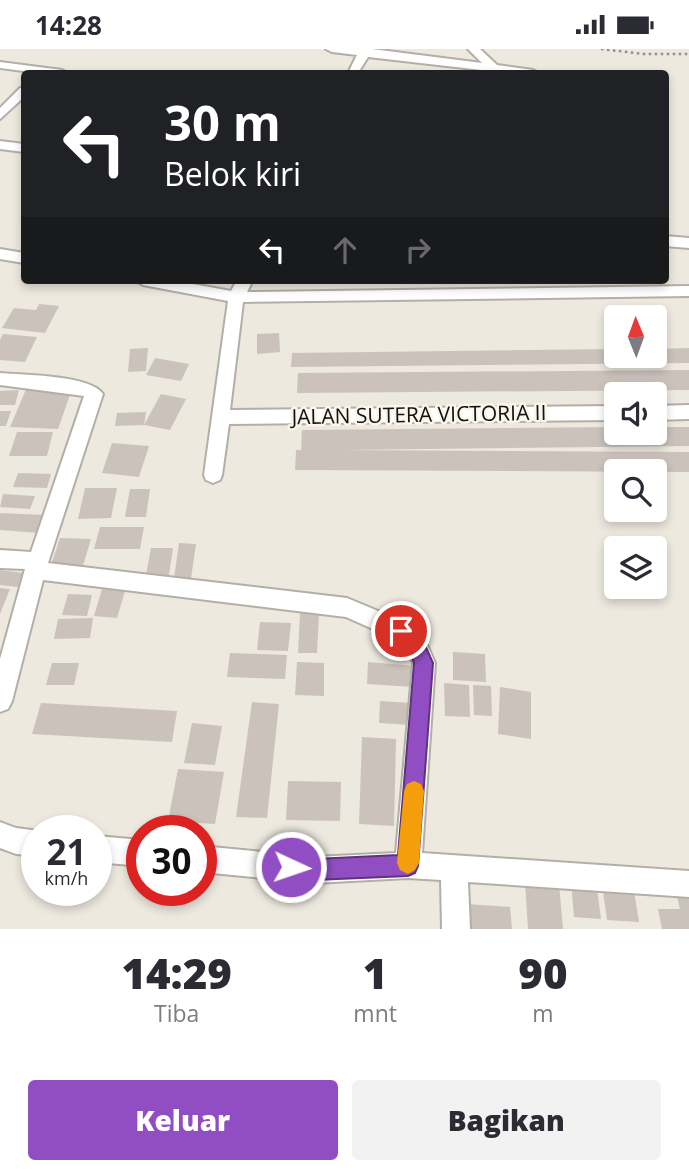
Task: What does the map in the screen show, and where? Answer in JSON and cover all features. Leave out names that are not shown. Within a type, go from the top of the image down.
[{"type":"street","points":[[332,49],[509,70]]},
{"type":"street","points":[[474,49],[493,68]]},
{"type":"street","points":[[355,70],[365,51]]},
{"type":"street","points":[[0,65],[31,70]]},
{"type":"street","points":[[0,115],[21,94]]},
{"type":"street","points":[[0,145],[21,148]]},
{"type":"street","points":[[669,241],[689,243]]},
{"type":"street","points":[[0,254],[21,258]]},
{"type":"street","points":[[165,284],[236,297],[689,291]]},
{"type":"street","points":[[213,475],[236,297],[242,284]]},
{"type":"street","points":[[0,379],[84,388],[94,394],[37,565],[0,701]]},
{"type":"street","points":[[667,412],[689,412]]},
{"type":"street","name":"JALAN SUTERA VICTORIA II","points":[[222,417],[604,413]]},
{"type":"street","points":[[0,559],[346,608],[401,631],[414,640],[424,663],[408,866]]},
{"type":"street","points":[[0,835],[21,841]]},
{"type":"street","points":[[217,861],[314,870],[454,867],[689,884]]},
{"type":"street","points":[[454,867],[456,929]]},
{"type":"path","points":[[601,49],[645,54],[689,54]]},
{"type":"building","points":[[39,304],[59,306],[45,333],[2,328],[14,308],[36,310]]},
{"type":"building","points":[[279,333],[280,352],[257,354],[257,334]]},
{"type":"building","points":[[3,334],[37,337],[25,362],[0,360],[0,340]]},
{"type":"building","points":[[148,348],[146,371],[128,372],[130,349]]},
{"type":"building","points":[[689,348],[689,363],[667,363],[667,349]]},
{"type":"building","points":[[604,349],[604,364],[291,367],[292,353]]},
{"type":"building","points":[[155,358],[189,364],[181,381],[146,375]]},
{"type":"building","points":[[689,370],[689,390],[667,390],[667,382],[604,382],[604,391],[297,393],[298,373]]},
{"type":"building","points":[[27,387],[72,389],[58,429],[10,427]]},
{"type":"building","points":[[19,390],[15,405],[0,405],[0,391]]},
{"type":"building","points":[[161,394],[186,399],[170,430],[144,425]]},
{"type":"building","points":[[0,411],[11,411],[6,426],[0,426]]},
{"type":"building","points":[[146,412],[144,425],[115,426],[117,413]]},
{"type":"building","points":[[604,427],[604,445],[667,445],[667,427],[689,427],[689,446],[342,450],[689,452],[689,472],[667,472],[667,459],[604,459],[604,472],[295,470],[296,450],[301,450],[302,430]]},
{"type":"building","points":[[17,432],[53,432],[47,456],[9,456]]},
{"type":"building","points":[[112,443],[149,446],[139,477],[102,473]]},
{"type":"building","points":[[18,473],[51,474],[47,488],[13,487]]},
{"type":"building","points":[[85,488],[117,488],[111,518],[78,519]]},
{"type":"building","points":[[130,489],[150,489],[146,517],[125,517]]},
{"type":"building","points":[[3,494],[35,496],[30,509],[0,507]]},
{"type":"building","points":[[0,513],[46,515],[40,533],[0,530]]},
{"type":"building","points":[[100,527],[144,527],[140,549],[94,549]]},
{"type":"building","points":[[60,538],[91,539],[82,569],[50,568]]},
{"type":"building","points":[[179,543],[196,544],[190,585],[173,585]]},
{"type":"building","points":[[151,548],[173,548],[168,581],[145,580]]},
{"type":"building","points":[[0,570],[24,573],[18,587],[0,585]]},
{"type":"building","points":[[0,588],[10,589],[0,614]]},
{"type":"building","points":[[102,589],[125,591],[117,618],[94,616]]},
{"type":"building","points":[[68,594],[92,595],[87,616],[62,615]]},
{"type":"building","points":[[300,613],[319,613],[317,653],[298,653]]},
{"type":"building","points":[[93,618],[90,638],[54,639],[58,619]]},
{"type":"building","points":[[260,622],[291,623],[288,651],[257,650]]},
{"type":"building","points":[[453,652],[485,654],[486,682],[453,680]]},
{"type":"building","points":[[230,653],[287,655],[285,679],[227,677]]},
{"type":"building","points":[[297,662],[324,663],[324,696],[295,695]]},
{"type":"building","points":[[368,662],[415,666],[414,687],[367,684]]},
{"type":"building","points":[[52,663],[79,663],[74,685],[46,685]]},
{"type":"building","points":[[444,683],[469,685],[470,717],[445,716]]},
{"type":"building","points":[[473,685],[491,686],[492,716],[474,715]]},
{"type":"building","points":[[500,687],[531,692],[531,739],[498,734]]},
{"type":"building","points":[[380,701],[412,703],[412,725],[379,723]]},
{"type":"building","points":[[252,702],[279,704],[267,818],[236,817]]},
{"type":"building","points":[[41,703],[177,711],[172,742],[32,734]]},
{"type":"building","points":[[192,723],[222,726],[215,765],[184,763]]},
{"type":"building","points":[[362,737],[396,739],[394,826],[359,824]]},
{"type":"building","points":[[178,769],[224,772],[217,815],[169,815]]},
{"type":"building","points":[[288,781],[341,782],[340,821],[286,820]]},
{"type":"building","points":[[525,881],[559,884],[563,929],[528,929]]},
{"type":"building","points":[[571,881],[596,882],[601,919],[574,917]]},
{"type":"building","points":[[602,884],[633,885],[639,922],[607,920]]},
{"type":"building","points":[[675,889],[689,889],[689,929],[662,929],[658,909],[680,909]]},
{"type":"building","points":[[467,904],[510,907],[512,929],[468,929]]},
{"type":"slow traffic","points":[[408,863],[414,791]]},
{"type":"route","points":[[291,867],[314,870],[408,866],[424,663],[414,640],[401,631]]}]
